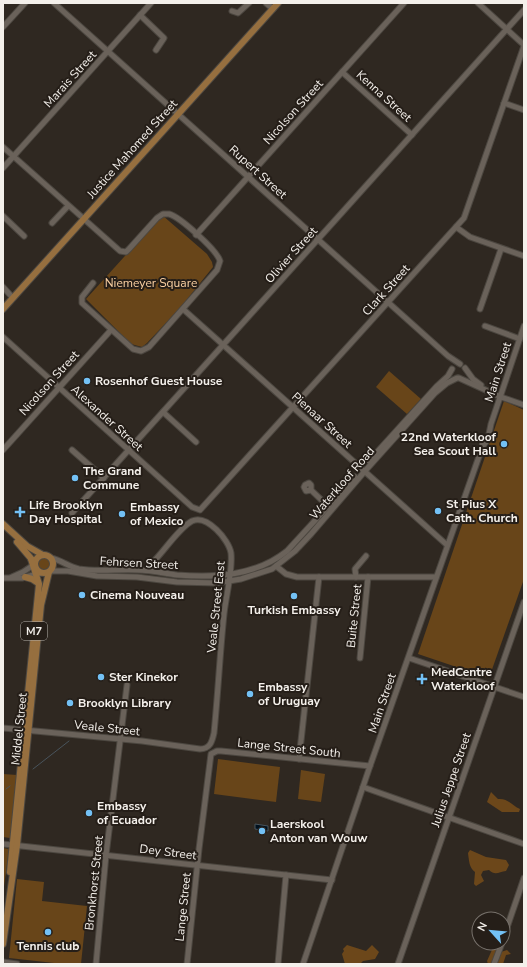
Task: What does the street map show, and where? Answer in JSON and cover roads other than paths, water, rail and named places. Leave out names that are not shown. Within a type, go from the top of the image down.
[{"type":"main road","name":"Justice Mahomed Street","points":[[3,309],[278,3]]},
{"type":"main road","points":[[3,524],[28,546],[51,558]]},
{"type":"main road","name":"M7","points":[[3,530],[24,549],[33,563]]},
{"type":"main road","points":[[33,563],[43,555]]},
{"type":"main road","name":"M7","points":[[49,572],[53,565],[51,558]]},
{"type":"main road","name":"Middel Street","points":[[33,563],[40,581],[38,594]]},
{"type":"main road","points":[[38,573],[49,572]]},
{"type":"main road","name":"Middel Street","points":[[3,944],[41,605],[49,572]]},
{"type":"main road","name":"Middel Street","points":[[27,731],[39,584],[38,573]]},
{"type":"main road","points":[[25,577],[34,580],[39,584]]},
{"type":"street","points":[[3,27],[25,3]]},
{"type":"street","name":"Rupert Street","points":[[54,3],[448,356],[460,364]]},
{"type":"street","name":"Marais Street","points":[[3,168],[151,3]]},
{"type":"street","points":[[232,11],[238,13],[241,12],[249,3]]},
{"type":"street","points":[[266,3],[273,9]]},
{"type":"street","name":"Nicolson Street","points":[[196,235],[404,3]]},
{"type":"street","points":[[478,3],[524,45]]},
{"type":"street","name":"Olivier Street","points":[[72,513],[524,10]]},
{"type":"street","points":[[140,15],[164,38],[156,50]]},
{"type":"street","name":"Clark Street","points":[[200,510],[456,227],[467,212],[524,45]]},
{"type":"street","name":"Kenna Street","points":[[342,72],[412,135]]},
{"type":"street","points":[[504,103],[524,110]]},
{"type":"street","points":[[3,147],[118,250],[122,252],[129,249],[157,218],[163,214],[173,215],[218,255],[220,265],[149,347],[143,351],[133,349],[81,301],[83,295],[93,284]]},
{"type":"street","points":[[52,223],[68,206]]},
{"type":"street","points":[[3,216],[24,236]]},
{"type":"street","points":[[456,227],[468,236],[524,256]]},
{"type":"street","points":[[480,309],[501,249]]},
{"type":"street","points":[[3,287],[13,298]]},
{"type":"street","name":"Pienaar Street","points":[[183,309],[447,545]]},
{"type":"street","points":[[485,326],[520,339]]},
{"type":"street","name":"Main Street","points":[[303,964],[370,766],[491,424],[524,326]]},
{"type":"street","name":"Nicolson Street","points":[[3,450],[111,330]]},
{"type":"street","name":"Alexander Street","points":[[3,337],[194,508],[200,510]]},
{"type":"street","name":"Rupert Street","points":[[448,356],[452,368]]},
{"type":"street","points":[[501,395],[476,382],[460,364],[452,368],[452,375],[458,378],[501,395],[522,402]]},
{"type":"street","name":"Waterkloof Road","points":[[228,582],[255,576],[276,566],[295,551],[316,524],[363,470],[448,376],[452,368]]},
{"type":"street","points":[[458,378],[465,374],[465,368]]},
{"type":"street","name":"Waterkloof Road","points":[[398,431],[442,386],[458,378]]},
{"type":"street","points":[[163,412],[196,442]]},
{"type":"street","points":[[72,450],[104,478]]},
{"type":"street","points":[[311,490],[330,508]]},
{"type":"street","name":"Veale Street East","points":[[154,561],[185,527],[194,521],[201,520],[209,524],[227,541],[231,555],[214,733],[212,742],[208,747]]},
{"type":"street","name":"Waterkloof Road","points":[[229,575],[255,569],[274,560],[316,524]]},
{"type":"street","points":[[356,577],[356,569],[366,556]]},
{"type":"street","name":"Fehrsen Street","points":[[51,558],[76,568],[137,570],[188,575],[229,575]]},
{"type":"street","points":[[5,578],[23,572],[33,563]]},
{"type":"street","points":[[276,566],[284,573],[294,576],[436,578]]},
{"type":"street","points":[[108,570],[114,573],[132,573],[137,577]]},
{"type":"street","name":"Fehrsen Street","points":[[49,572],[68,571],[97,576],[137,577],[177,582],[228,582]]},
{"type":"street","points":[[5,578],[25,577],[38,573]]},
{"type":"street","points":[[299,759],[319,577]]},
{"type":"street","name":"Buite Street","points":[[360,658],[368,577]]},
{"type":"street","name":"Julius Jeppe Street","points":[[398,964],[524,602]]},
{"type":"street","points":[[409,658],[524,697]]},
{"type":"street","name":"Bronkhorst Street","points":[[96,964],[106,855],[127,685]]},
{"type":"street","name":"Veale Street","points":[[3,728],[121,739],[200,749],[208,747]]},
{"type":"street","name":"Lange Street South","points":[[210,757],[212,752],[217,750],[370,766]]},
{"type":"street","name":"Lange Street","points":[[187,964],[210,757]]},
{"type":"street","points":[[363,787],[524,844]]},
{"type":"street","name":"Dey Street","points":[[3,844],[332,880]]},
{"type":"street","points":[[278,964],[286,875]]},
{"type":"street","points":[[511,916],[524,878]]},
{"type":"street","points":[[494,964],[499,951]]},
{"type":"street","points":[[3,962],[16,964]]},
{"type":"water","points":[[255,824],[268,826],[268,831],[255,829]]},
{"type":"waterway","points":[[33,769],[69,741]]},
{"type":"waterway","points":[[6,789],[10,786]]},
{"type":"place","name":"Rosenhof Guest House","points":[[87,381]]},
{"type":"place","name":"22nd Waterkloof Sea Scout Hall","points":[[504,444]]},
{"type":"place","name":"The Grand Commune","points":[[75,478]]},
{"type":"place","name":"St Pius X Cath. Church","points":[[438,511]]},
{"type":"place","name":"Life Brooklyn Day Hospital","points":[[20,512]]},
{"type":"place","name":"Embassy of Mexico","points":[[122,514]]},
{"type":"place","name":"Cinema Nouveau","points":[[82,595]]},
{"type":"place","name":"Turkish Embassy","points":[[294,596]]},
{"type":"place","name":"Ster Kinekor","points":[[101,677]]},
{"type":"place","name":"MedCentre Waterkloof","points":[[422,679]]},
{"type":"place","name":"Embassy of Uruguay","points":[[250,694]]},
{"type":"place","name":"Brooklyn Library","points":[[70,703]]},
{"type":"place","name":"Embassy of Ecuador","points":[[89,813]]},
{"type":"place","name":"Laerskool Anton van Wouw","points":[[262,831]]},
{"type":"place","name":"Tennis club","points":[[48,932]]},
{"type":"park label","name":"Niemeyer Square","points":[[151,283]]}]
